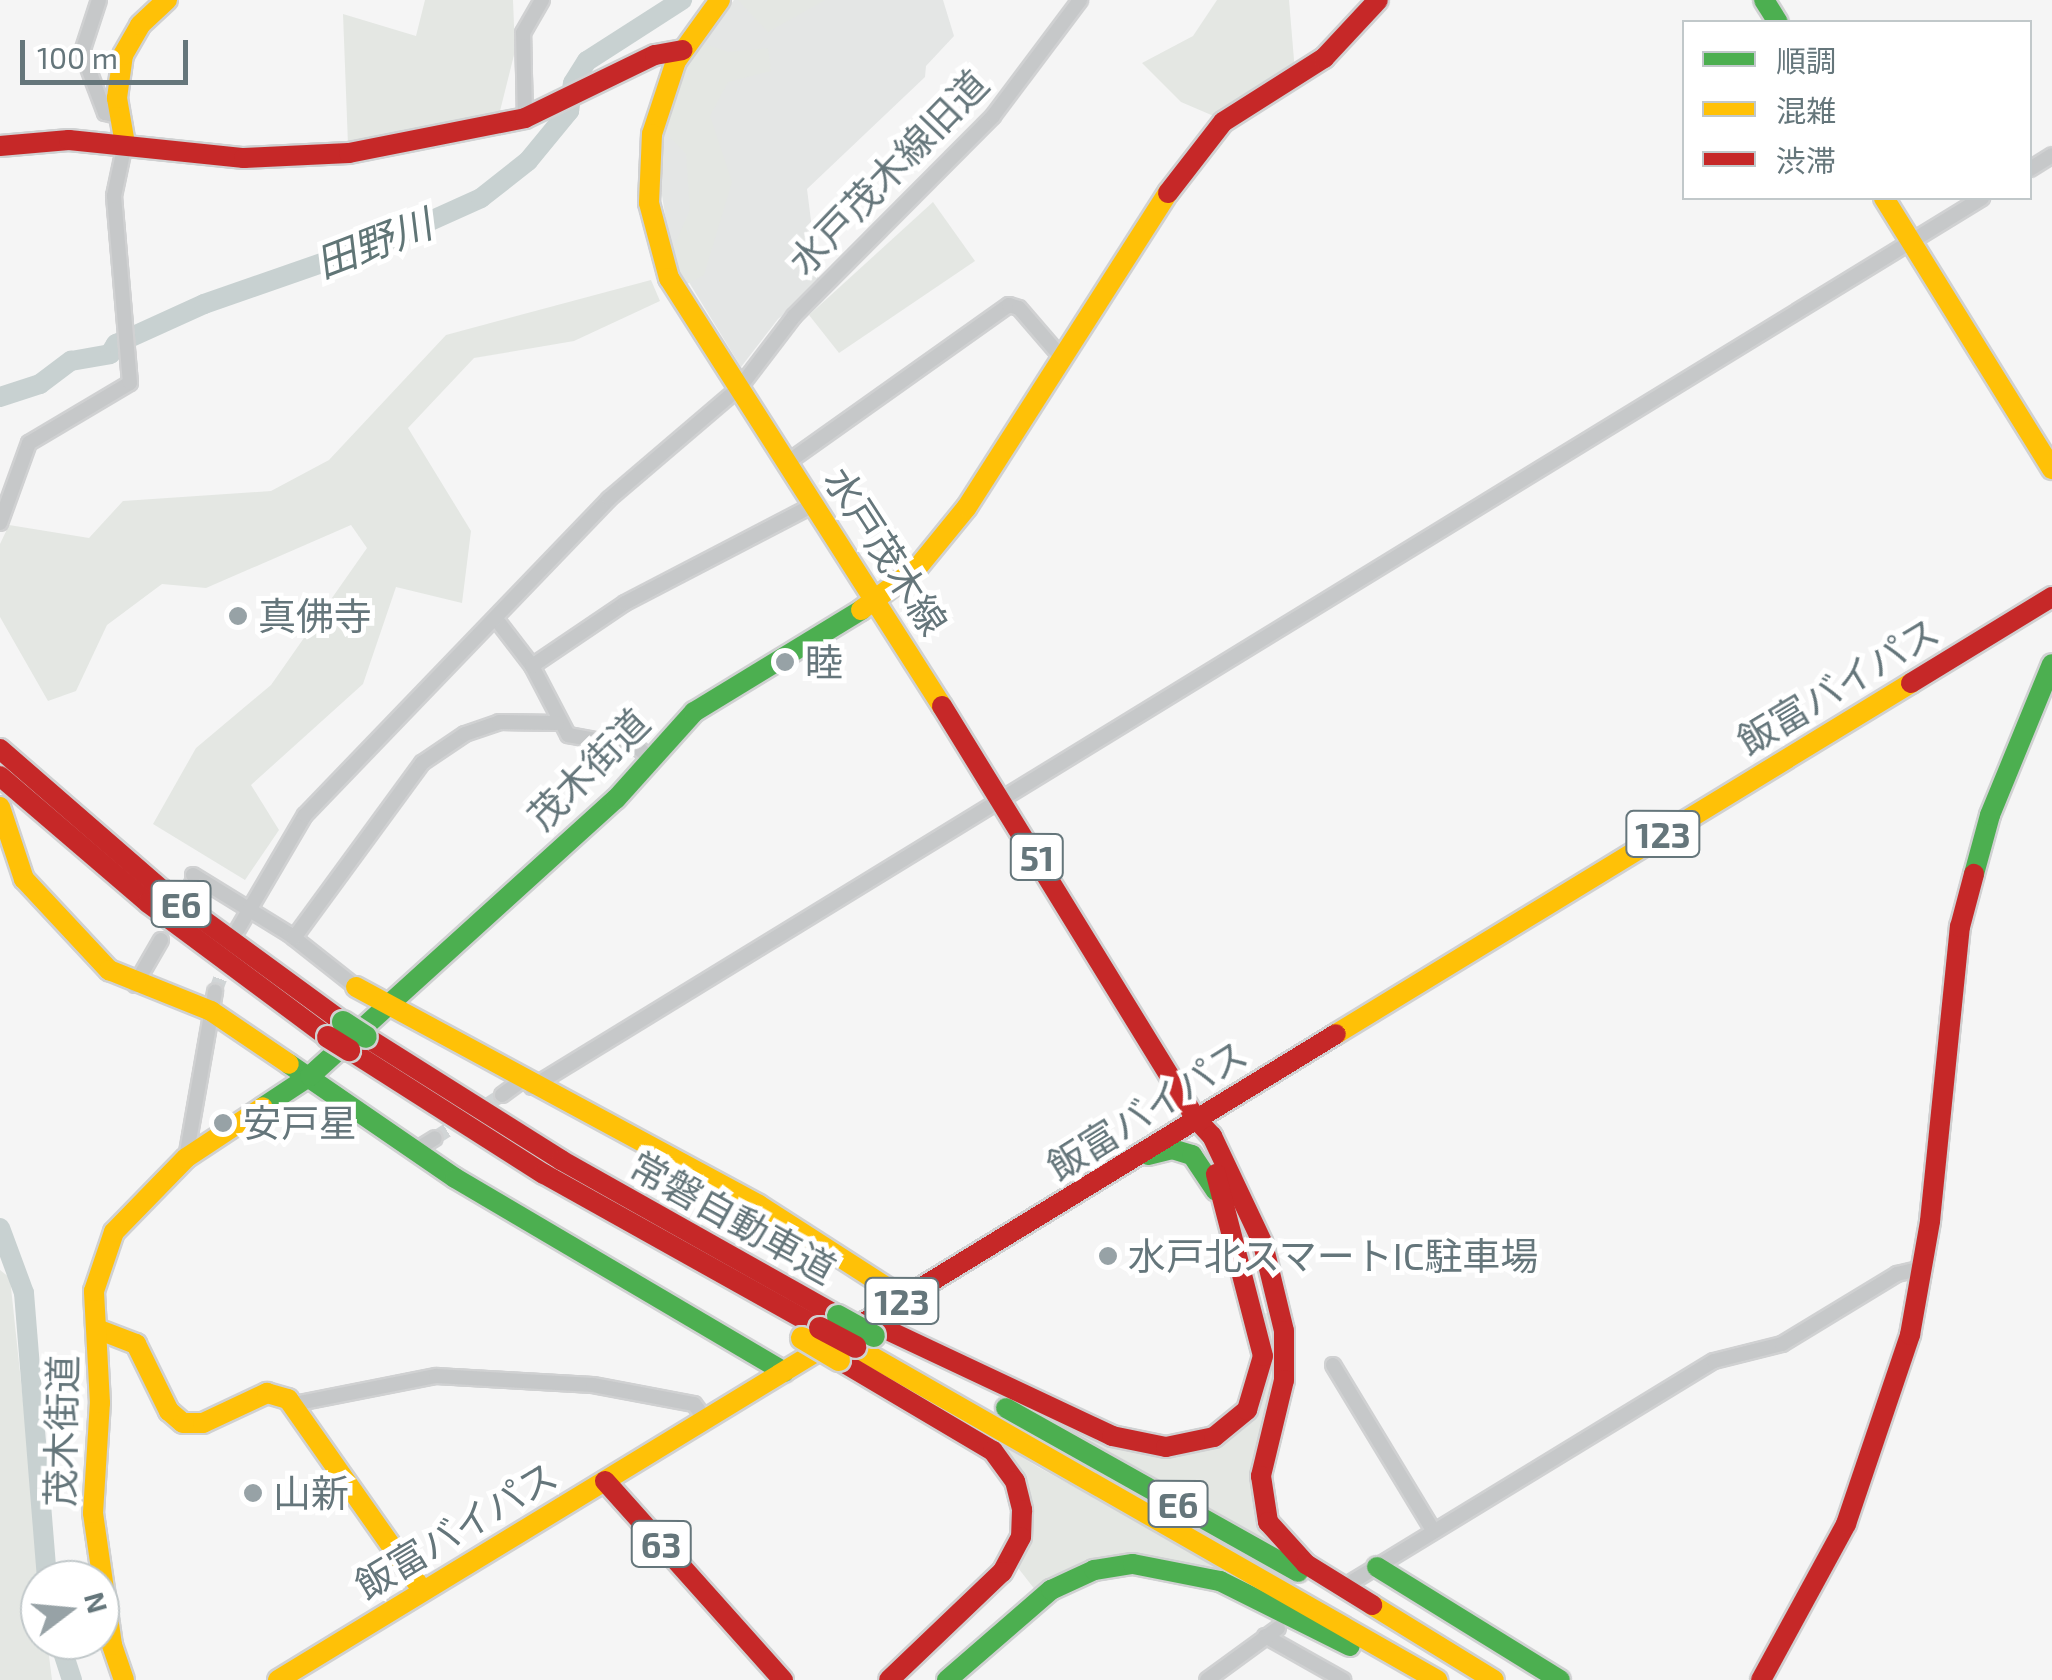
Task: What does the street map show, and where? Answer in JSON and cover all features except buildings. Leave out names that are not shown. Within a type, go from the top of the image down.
[{"type":"main road","points":[[125,144],[118,83],[124,55],[140,25],[167,0]]},
{"type":"main road","name":"水戸茂木線","points":[[720,0],[682,50],[652,134],[654,233],[680,301],[877,600],[1197,1120]]},
{"type":"main road","name":"茂木街道","points":[[124,1680],[95,1541],[94,1291],[102,1254],[132,1210],[186,1158],[310,1076],[382,1006],[616,800],[694,712],[877,600],[946,536],[1202,143],[1223,122],[1324,58],[1378,0]]},
{"type":"main road","points":[[0,146],[125,144],[244,158],[349,153],[525,118],[587,92],[654,55],[682,50]]},
{"type":"main road","points":[[1885,200],[2052,470]]},
{"type":"main road","name":"飯富バイパス","points":[[278,1680],[2052,598]]},
{"type":"main road","points":[[1762,1680],[1820,1578],[1868,1470],[1910,1335],[1923,1268],[1951,981],[1967,898],[2015,746],[2052,664]]},
{"type":"main road","name":"E6","points":[[0,748],[10,787],[161,889],[336,1030],[365,1044],[386,1074],[464,1137],[828,1323]]},
{"type":"main road","points":[[10,787],[24,879],[92,957],[135,984],[213,1001],[310,1076],[425,1144],[696,1325],[784,1372]]},
{"type":"main road","points":[[356,987],[518,1088],[759,1205],[905,1299]]},
{"type":"main road","points":[[365,1044],[863,1343],[1112,1436],[1166,1447],[1199,1443],[1238,1420],[1262,1371],[1260,1329],[1197,1120]]},
{"type":"main road","points":[[1197,1120],[1212,1136],[1263,1244],[1284,1332],[1284,1380],[1261,1476],[1268,1522],[1306,1564],[1494,1680]]},
{"type":"main road","points":[[1133,1160],[1172,1149],[1190,1154],[1224,1204]]},
{"type":"main road","points":[[828,1323],[863,1343],[994,1450],[1015,1481],[1022,1510],[1021,1536],[1002,1572],[888,1680]]},
{"type":"main road","points":[[97,1330],[119,1332],[136,1344],[169,1411],[183,1423],[204,1423],[267,1393],[294,1404],[422,1590]]},
{"type":"main road","name":"E6","points":[[863,1343],[1437,1680]]},
{"type":"main road","name":"E6","points":[[863,1343],[1267,1553],[1478,1680]]},
{"type":"main road","name":"63","points":[[605,1481],[783,1680]]},
{"type":"main road","points":[[947,1680],[1052,1590],[1094,1570],[1134,1564],[1175,1567],[1232,1586],[1417,1680]]},
{"type":"main road","points":[[1377,1567],[1560,1680]]},
{"type":"street","points":[[99,0],[82,52],[105,113],[122,118]]},
{"type":"street","points":[[525,118],[522,33],[542,0]]},
{"type":"street","name":"水戸茂木線旧道","points":[[238,929],[305,816],[609,499],[740,387],[794,316],[993,116],[1080,0]]},
{"type":"street","points":[[0,523],[29,442],[130,383],[114,196],[125,144]]},
{"type":"street","points":[[518,1088],[1001,798],[1979,200]]},
{"type":"street","points":[[788,462],[1009,304],[1019,308],[1062,358]]},
{"type":"street","points":[[532,666],[625,603],[815,504]]},
{"type":"street","points":[[496,619],[532,666],[556,722],[578,742],[638,748],[650,758]]},
{"type":"street","points":[[294,938],[422,764],[465,734],[499,722],[556,722]]},
{"type":"street","points":[[193,876],[294,938],[356,987]]},
{"type":"street","points":[[135,984],[160,940]]},
{"type":"street","points":[[186,1158],[213,1001]]},
{"type":"street","points":[[1350,1583],[1714,1361],[1782,1344],[1897,1274],[1923,1268]]},
{"type":"street","points":[[1333,1366],[1434,1530]]},
{"type":"street","points":[[294,1404],[436,1376],[593,1384],[694,1404],[706,1420]]},
{"type":"street","points":[[1207,1680],[1271,1632],[1343,1680]]},
{"type":"shaded area","points":[[425,0],[513,0],[515,51],[498,119],[348,145],[343,14],[416,36]]},
{"type":"shaded area","points":[[734,0],[943,0],[954,36],[926,66],[925,77],[807,189],[819,284],[778,319],[741,367],[671,253],[659,176],[663,130],[684,69]]},
{"type":"shaded area","points":[[738,0],[825,0],[768,32]]},
{"type":"shaded area","points":[[1217,0],[1289,0],[1295,72],[1216,117],[1181,102],[1142,63],[1193,36]]},
{"type":"shaded area","points":[[702,43],[728,52],[768,48],[771,71],[728,82],[710,116],[732,182],[704,275],[685,285],[671,253],[690,210],[686,154],[663,130],[674,92]]},
{"type":"shaded area","points":[[933,202],[975,261],[839,353],[809,315]]},
{"type":"shaded area","points":[[651,280],[660,301],[574,341],[474,358],[408,428],[471,531],[462,603],[396,587],[363,684],[251,785],[279,830],[245,880],[153,824],[196,748],[271,685],[367,548],[351,525],[206,588],[162,584],[107,625],[76,691],[48,701],[0,617],[0,544],[9,525],[89,538],[123,501],[271,491],[329,460],[446,335]]},
{"type":"shaded area","points":[[0,1270],[10,1278],[40,1560],[20,1560],[20,1660],[50,1660],[52,1680],[0,1680]]},
{"type":"shaded area","points":[[1274,1310],[1281,1363],[1269,1417],[1273,1544],[1053,1420],[1121,1447],[1241,1427],[1259,1316]]},
{"type":"shaded area","points":[[986,1435],[1322,1622],[1179,1563],[1036,1591],[1015,1564],[1027,1535]]},
{"type":"waterway","name":"田野川","points":[[0,397],[40,384],[71,361],[110,354],[116,344],[204,304],[388,240],[481,198],[528,161],[569,111],[573,83],[587,61],[682,0]]},
{"type":"waterway","name":"田野川","points":[[0,1228],[24,1293],[45,1560]]},
{"type":"waterway","name":"田野川","points":[[66,1660],[72,1680]]},
{"type":"tunnel","points":[[177,908],[193,875]]},
{"type":"tunnel","points":[[215,992],[228,958]]},
{"type":"tunnel","points":[[435,1138],[502,1095]]},
{"type":"traffic: fast","points":[[1764,0],[1777,20]]},
{"type":"traffic: fast","points":[[263,1107],[310,1076],[616,799],[694,712],[861,610]]},
{"type":"traffic: fast","points":[[1974,874],[1990,815],[2052,664]]},
{"type":"traffic: fast","points":[[343,1022],[366,1037]]},
{"type":"traffic: fast","points":[[289,1064],[455,1178],[784,1372]]},
{"type":"traffic: fast","points":[[1148,1155],[1172,1149],[1192,1155],[1216,1191]]},
{"type":"traffic: fast","points":[[838,1316],[874,1336]]},
{"type":"traffic: fast","points":[[1006,1408],[1298,1572]]},
{"type":"traffic: fast","points":[[947,1680],[1051,1590],[1094,1570],[1133,1564],[1220,1581],[1350,1646]]},
{"type":"traffic: fast","points":[[1377,1567],[1560,1680]]},
{"type":"traffic: slow","points":[[125,144],[117,98],[123,55],[140,25],[167,0]]},
{"type":"traffic: slow","points":[[720,0],[676,61],[652,134],[649,203],[669,278],[942,706]]},
{"type":"traffic: slow","points":[[861,610],[918,567],[967,507],[1168,193]]},
{"type":"traffic: slow","points":[[1885,200],[2052,469]]},
{"type":"traffic: slow","points":[[1336,1034],[1911,683]]},
{"type":"traffic: slow","points":[[0,807],[24,879],[109,970],[211,1011],[289,1064]]},
{"type":"traffic: slow","points":[[356,987],[759,1205],[905,1299]]},
{"type":"traffic: slow","points":[[124,1680],[112,1645],[93,1513],[100,1403],[94,1291],[114,1232],[186,1158],[263,1107]]},
{"type":"traffic: slow","points":[[97,1329],[136,1344],[169,1411],[183,1423],[203,1423],[267,1393],[288,1399],[422,1590]]},
{"type":"traffic: slow","points":[[802,1338],[839,1360]]},
{"type":"traffic: slow","points":[[278,1680],[829,1344]]},
{"type":"traffic: slow","points":[[855,1347],[1437,1680]]},
{"type":"traffic: slow","points":[[1372,1605],[1494,1680]]},
{"type":"traffic: jam","points":[[1168,193],[1223,122],[1324,58],[1378,0]]},
{"type":"traffic: jam","points":[[0,146],[69,140],[244,158],[349,153],[525,118],[655,55],[683,50]]},
{"type":"traffic: jam","points":[[1911,683],[2052,597]]},
{"type":"traffic: jam","points":[[942,706],[1197,1120]]},
{"type":"traffic: jam","points":[[0,749],[161,889],[343,1022]]},
{"type":"traffic: jam","points":[[0,776],[148,903],[328,1037]]},
{"type":"traffic: jam","points":[[1761,1680],[1846,1524],[1910,1335],[1930,1221],[1960,927],[1974,874]]},
{"type":"traffic: jam","points":[[829,1344],[1336,1034]]},
{"type":"traffic: jam","points":[[328,1037],[349,1050]]},
{"type":"traffic: jam","points":[[366,1037],[561,1160],[838,1316]]},
{"type":"traffic: jam","points":[[349,1050],[544,1174],[820,1328]]},
{"type":"traffic: jam","points":[[1197,1120],[1212,1136],[1263,1244],[1284,1331],[1284,1380],[1261,1476],[1268,1522],[1306,1564],[1372,1605]]},
{"type":"traffic: jam","points":[[885,1329],[1112,1436],[1166,1447],[1214,1437],[1247,1410],[1263,1356],[1216,1174]]},
{"type":"traffic: jam","points":[[820,1328],[855,1347]]},
{"type":"traffic: jam","points":[[839,1360],[993,1451],[1015,1481],[1022,1510],[1021,1537],[1002,1572],[889,1680]]},
{"type":"traffic: jam","points":[[605,1481],[783,1680]]},
{"type":"place","name":"真佛寺","points":[[238,616]]},
{"type":"place","name":"睦","points":[[785,662]]},
{"type":"place","name":"安戸星","points":[[223,1123]]},
{"type":"place","name":"水戸北スマートIC駐車場","points":[[1108,1256]]},
{"type":"place","name":"山新","points":[[253,1493]]}]
